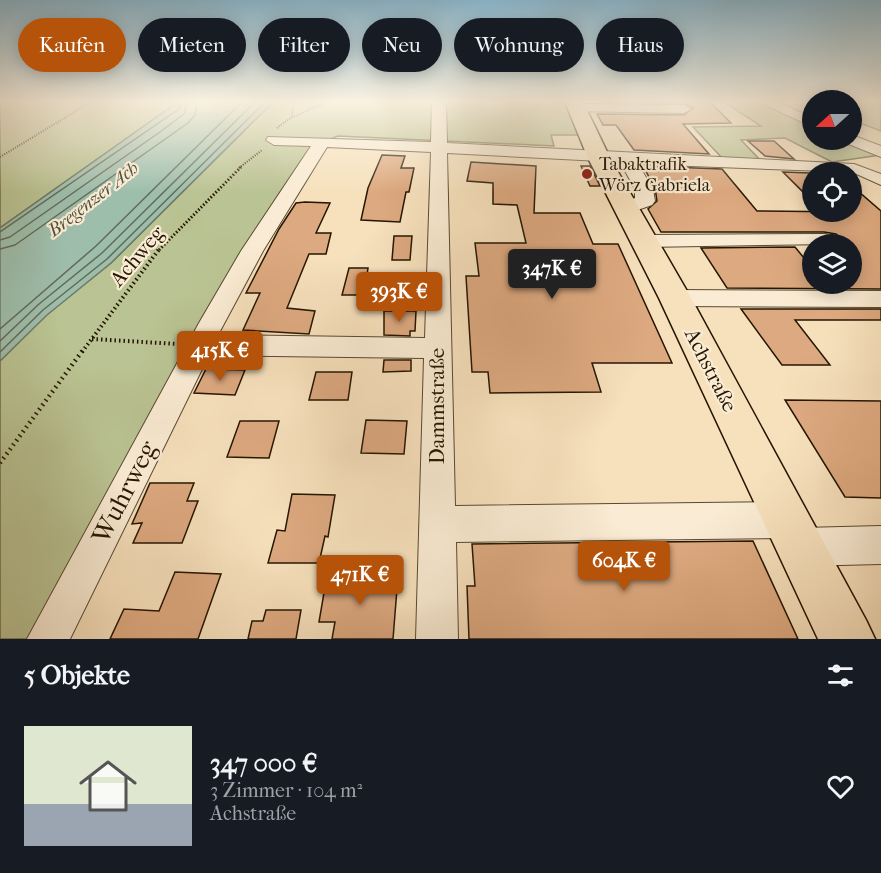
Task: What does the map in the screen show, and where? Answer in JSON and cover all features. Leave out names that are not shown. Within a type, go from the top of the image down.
[{"type":"main road","name":"Achstraße","points":[[587,132],[598,158],[675,298],[847,639]]},
{"type":"street","name":"Dammstraße","points":[[437,639],[438,132]]},
{"type":"street","points":[[274,140],[802,167]]},
{"type":"street","name":"Wuhrweg","points":[[48,639],[200,345],[252,251],[322,142]]},
{"type":"street","points":[[862,144],[881,152]]},
{"type":"street","points":[[627,159],[644,189],[645,201],[627,208]]},
{"type":"street","points":[[862,167],[881,162]]},
{"type":"street","points":[[862,172],[881,180]]},
{"type":"street","points":[[645,241],[802,240]]},
{"type":"street","points":[[675,298],[881,299]]},
{"type":"street","points":[[200,345],[437,348]]},
{"type":"street","points":[[437,524],[793,534],[881,544]]},
{"type":"path","points":[[0,157],[42,132]]},
{"type":"path","name":"Achweg","points":[[0,463],[150,259],[235,171],[274,140],[276,132]]},
{"type":"path","points":[[92,339],[200,345]]},
{"type":"green space","points":[[0,132],[136,132],[0,228]]},
{"type":"green space","points":[[243,132],[587,132],[589,135],[551,135],[554,146],[338,136],[322,142],[48,639],[0,639],[0,361],[47,314],[111,263]]},
{"type":"green space","points":[[698,132],[802,132],[802,147],[785,138],[741,140],[761,161],[723,159]]},
{"type":"green space","points":[[862,147],[881,155],[832,162],[808,150],[862,150]]},
{"type":"water","name":"Bregenzer Ach","points":[[136,132],[243,132],[111,263],[47,315],[0,361],[0,228]]},
{"type":"building","points":[[621,132],[690,132],[709,154],[634,150]]},
{"type":"building","points":[[748,141],[774,141],[794,159],[765,156]]},
{"type":"building","points":[[382,155],[405,156],[401,168],[414,168],[400,222],[361,220],[368,188]]},
{"type":"building","points":[[471,162],[536,166],[534,213],[580,213],[593,244],[618,244],[672,363],[592,363],[601,392],[490,393],[488,372],[472,372],[466,276],[479,276],[475,243],[526,243],[517,205],[493,204],[493,183],[467,181]]},
{"type":"building","points":[[581,166],[590,166],[600,186],[590,186]]},
{"type":"building","points":[[643,166],[722,169],[757,211],[802,211],[802,222],[862,222],[862,195],[881,211],[881,289],[862,289],[862,234],[661,232],[648,209],[657,201],[655,188]]},
{"type":"building","points":[[783,172],[802,173],[802,191]]},
{"type":"building","points":[[296,203],[330,203],[316,233],[331,233],[326,254],[309,254],[287,308],[315,311],[309,334],[243,330],[260,293],[246,293],[279,229]]},
{"type":"building","points":[[394,236],[412,236],[410,260],[392,260]]},
{"type":"building","points":[[795,247],[802,256],[802,288],[727,288],[701,248]]},
{"type":"building","points":[[349,268],[368,268],[364,295],[342,295]]},
{"type":"building","points":[[741,309],[881,309],[881,320],[795,320],[830,365],[782,365]]},
{"type":"building","points":[[384,311],[416,311],[415,331],[410,331],[410,336],[384,335]]},
{"type":"building","points":[[384,360],[411,360],[411,371],[383,372]]},
{"type":"building","points":[[206,369],[245,370],[235,395],[194,393]]},
{"type":"building","points":[[316,372],[352,372],[348,400],[309,400]]},
{"type":"building","points":[[785,400],[881,401],[881,498],[845,497]]},
{"type":"building","points":[[366,420],[407,421],[404,454],[361,453]]},
{"type":"building","points":[[240,421],[279,421],[269,458],[227,457]]},
{"type":"building","points":[[150,483],[194,483],[187,501],[198,501],[182,543],[133,543],[142,523],[132,524]]},
{"type":"building","points":[[292,494],[335,495],[328,537],[325,536],[319,563],[268,563],[277,530],[285,531]]},
{"type":"building","points":[[753,541],[798,639],[469,639],[467,586],[475,586],[472,544]]},
{"type":"building","points":[[175,572],[221,574],[198,639],[110,639],[124,609],[159,611]]},
{"type":"building","points":[[327,575],[398,576],[393,639],[332,639],[335,622],[319,622]]},
{"type":"building","points":[[266,610],[301,610],[296,639],[248,639],[252,621],[263,621]]},
{"type":"place","name":"Tabaktrafik Wörz Gabriela","points":[[587,174]]}]
